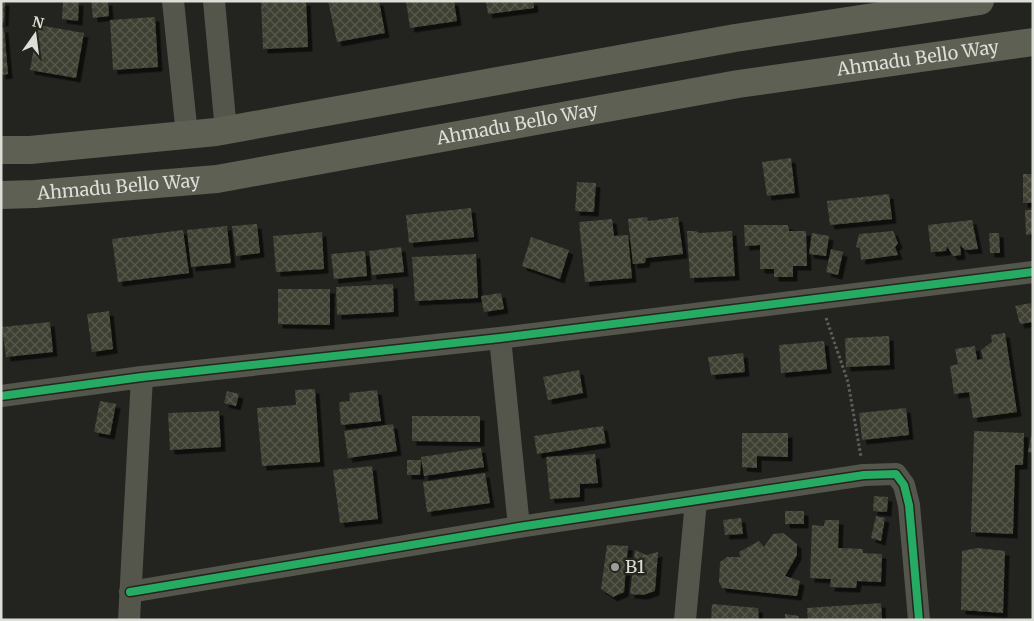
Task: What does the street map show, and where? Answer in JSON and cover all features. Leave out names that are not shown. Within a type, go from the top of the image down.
[{"type":"main road","points":[[1,150],[30,150],[226,131],[735,38],[980,1]]},
{"type":"main road","name":"Ahmadu Bello Way","points":[[1,195],[35,194],[216,179],[738,84],[1033,42]]},
{"type":"street","points":[[173,1],[187,135]]},
{"type":"street","points":[[214,1],[226,131]]},
{"type":"street","points":[[1,396],[142,377],[500,338],[1033,272]]},
{"type":"street","points":[[500,338],[519,527]]},
{"type":"street","points":[[128,620],[142,377]]},
{"type":"street","points":[[130,592],[519,527],[864,475],[896,474],[904,485],[909,505],[920,614],[919,620]]},
{"type":"street","points":[[686,620],[696,501]]},
{"type":"path","points":[[819,298],[848,382],[864,475]]},
{"type":"building","points":[[1,1],[5,1],[4,22],[1,22]]},
{"type":"building","points":[[63,1],[79,1],[78,21],[62,19]]},
{"type":"building","points":[[91,1],[108,1],[109,16],[93,18]]},
{"type":"building","points":[[261,1],[306,1],[308,47],[263,49]]},
{"type":"building","points":[[328,1],[379,1],[385,33],[337,42]]},
{"type":"building","points":[[406,1],[454,1],[457,21],[410,28]]},
{"type":"building","points":[[486,1],[533,1],[534,8],[488,14]]},
{"type":"building","points":[[155,17],[158,67],[113,70],[110,20]]},
{"type":"building","points":[[38,25],[84,33],[76,78],[30,70]]},
{"type":"building","points":[[1,28],[4,28],[8,74],[1,75]]},
{"type":"building","points":[[791,158],[795,193],[767,196],[762,162]]},
{"type":"building","points":[[1023,174],[1033,174],[1033,203],[1023,203]]},
{"type":"building","points":[[577,182],[596,183],[594,212],[575,211]]},
{"type":"building","points":[[889,194],[892,219],[830,225],[827,201]]},
{"type":"building","points":[[471,208],[474,237],[409,243],[406,215]]},
{"type":"building","points":[[1025,210],[1033,210],[1033,234],[1026,235]]},
{"type":"building","points":[[647,217],[648,221],[678,217],[683,254],[646,258],[645,263],[633,264],[628,219]]},
{"type":"building","points":[[612,219],[614,236],[628,235],[632,278],[585,282],[579,222]]},
{"type":"building","points":[[972,220],[978,249],[965,250],[960,245],[961,255],[953,256],[947,246],[946,251],[931,252],[928,225]]},
{"type":"building","points":[[257,224],[260,253],[236,256],[232,226]]},
{"type":"building","points":[[744,225],[788,225],[789,231],[806,231],[807,266],[793,266],[793,277],[774,277],[774,269],[760,269],[760,245],[745,246]]},
{"type":"building","points":[[227,226],[231,263],[191,267],[187,230]]},
{"type":"building","points":[[183,230],[189,273],[118,282],[112,239]]},
{"type":"building","points":[[687,231],[699,233],[732,231],[735,276],[690,278]]},
{"type":"building","points":[[893,231],[898,243],[895,247],[898,255],[861,260],[860,248],[856,247],[859,234]]},
{"type":"building","points":[[322,232],[324,269],[276,272],[273,236]]},
{"type":"building","points":[[812,233],[829,236],[826,256],[809,254]]},
{"type":"building","points":[[989,233],[999,233],[1000,253],[990,253]]},
{"type":"building","points":[[531,237],[569,250],[560,279],[522,266]]},
{"type":"building","points":[[401,247],[404,272],[372,275],[369,251]]},
{"type":"building","points":[[831,249],[843,252],[838,275],[826,272]]},
{"type":"building","points":[[365,251],[367,276],[334,279],[331,254]]},
{"type":"building","points":[[476,254],[478,298],[415,301],[412,257]]},
{"type":"building","points":[[393,284],[394,312],[337,315],[336,287]]},
{"type":"building","points":[[278,289],[330,289],[330,325],[278,324]]},
{"type":"building","points":[[501,293],[504,309],[484,312],[481,296]]},
{"type":"building","points":[[1031,303],[1033,322],[1020,324],[1015,306]]},
{"type":"building","points":[[109,311],[113,349],[92,352],[87,314]]},
{"type":"building","points":[[50,322],[53,352],[6,357],[2,327]]},
{"type":"building","points":[[1005,333],[1017,412],[973,418],[969,392],[954,394],[950,366],[958,364],[955,349],[975,346],[977,360],[983,359],[981,350],[992,342],[991,335]]},
{"type":"building","points":[[889,336],[890,365],[846,367],[845,338]]},
{"type":"building","points":[[824,341],[827,369],[781,373],[779,345]]},
{"type":"building","points":[[743,353],[745,372],[711,375],[708,357]]},
{"type":"building","points":[[579,370],[583,393],[548,400],[543,377]]},
{"type":"building","points":[[315,389],[320,462],[262,466],[257,408],[296,405],[295,390]]},
{"type":"building","points":[[377,390],[381,421],[341,425],[339,402],[350,401],[349,393]]},
{"type":"building","points":[[227,391],[239,394],[236,406],[224,403]]},
{"type":"building","points":[[100,401],[116,404],[110,435],[94,432]]},
{"type":"building","points":[[906,408],[909,435],[862,440],[859,413]]},
{"type":"building","points":[[219,411],[221,447],[170,450],[168,413]]},
{"type":"building","points":[[412,416],[480,416],[480,442],[412,441]]},
{"type":"building","points":[[393,424],[397,451],[348,458],[344,431]]},
{"type":"building","points":[[603,426],[606,443],[537,454],[534,436]]},
{"type":"building","points":[[974,431],[1024,433],[1023,465],[1015,465],[1013,534],[971,532]]},
{"type":"building","points":[[1033,432],[1033,453],[1028,452]]},
{"type":"building","points":[[742,433],[788,433],[788,457],[757,456],[757,468],[742,467]]},
{"type":"building","points":[[481,448],[484,467],[424,476],[421,457]]},
{"type":"building","points":[[595,454],[598,483],[580,484],[580,497],[550,499],[546,457]]},
{"type":"building","points":[[407,460],[421,460],[420,475],[407,475]]},
{"type":"building","points":[[372,466],[378,519],[340,523],[333,470]]},
{"type":"building","points":[[485,473],[490,503],[427,512],[423,482]]},
{"type":"building","points":[[874,496],[888,497],[887,512],[873,511]]},
{"type":"building","points":[[785,511],[804,511],[804,524],[785,524]]},
{"type":"building","points":[[876,516],[885,518],[881,541],[871,538]]},
{"type":"building","points":[[741,518],[743,534],[725,535],[723,520]]},
{"type":"building","points":[[825,520],[839,520],[838,548],[863,549],[863,553],[882,554],[881,582],[857,581],[856,588],[830,587],[831,579],[810,578],[812,525],[824,526]]},
{"type":"building","points":[[783,533],[797,544],[797,555],[785,576],[800,581],[797,596],[722,588],[719,582],[720,562],[727,557],[740,557],[739,552],[759,541],[764,547],[773,534]]},
{"type":"building","name":"B1","points":[[607,545],[628,546],[624,592],[613,597],[601,589]]},
{"type":"building","points":[[977,548],[1005,551],[1003,613],[961,610],[962,551]]},
{"type":"building","points":[[635,550],[646,555],[658,552],[655,591],[643,595],[630,594]]},
{"type":"building","points":[[881,603],[882,620],[808,620],[807,608]]},
{"type":"building","points":[[712,604],[758,608],[759,620],[711,620]]},
{"type":"building","points":[[785,614],[799,616],[798,620],[785,620]]},
{"type":"cycle path","points":[[1,396],[142,377],[500,338],[1033,272]]},
{"type":"cycle path","points":[[130,592],[519,527],[864,475],[896,474],[904,485],[909,505],[919,620]]},
{"type":"place","name":"B1","points":[[615,567]]}]
